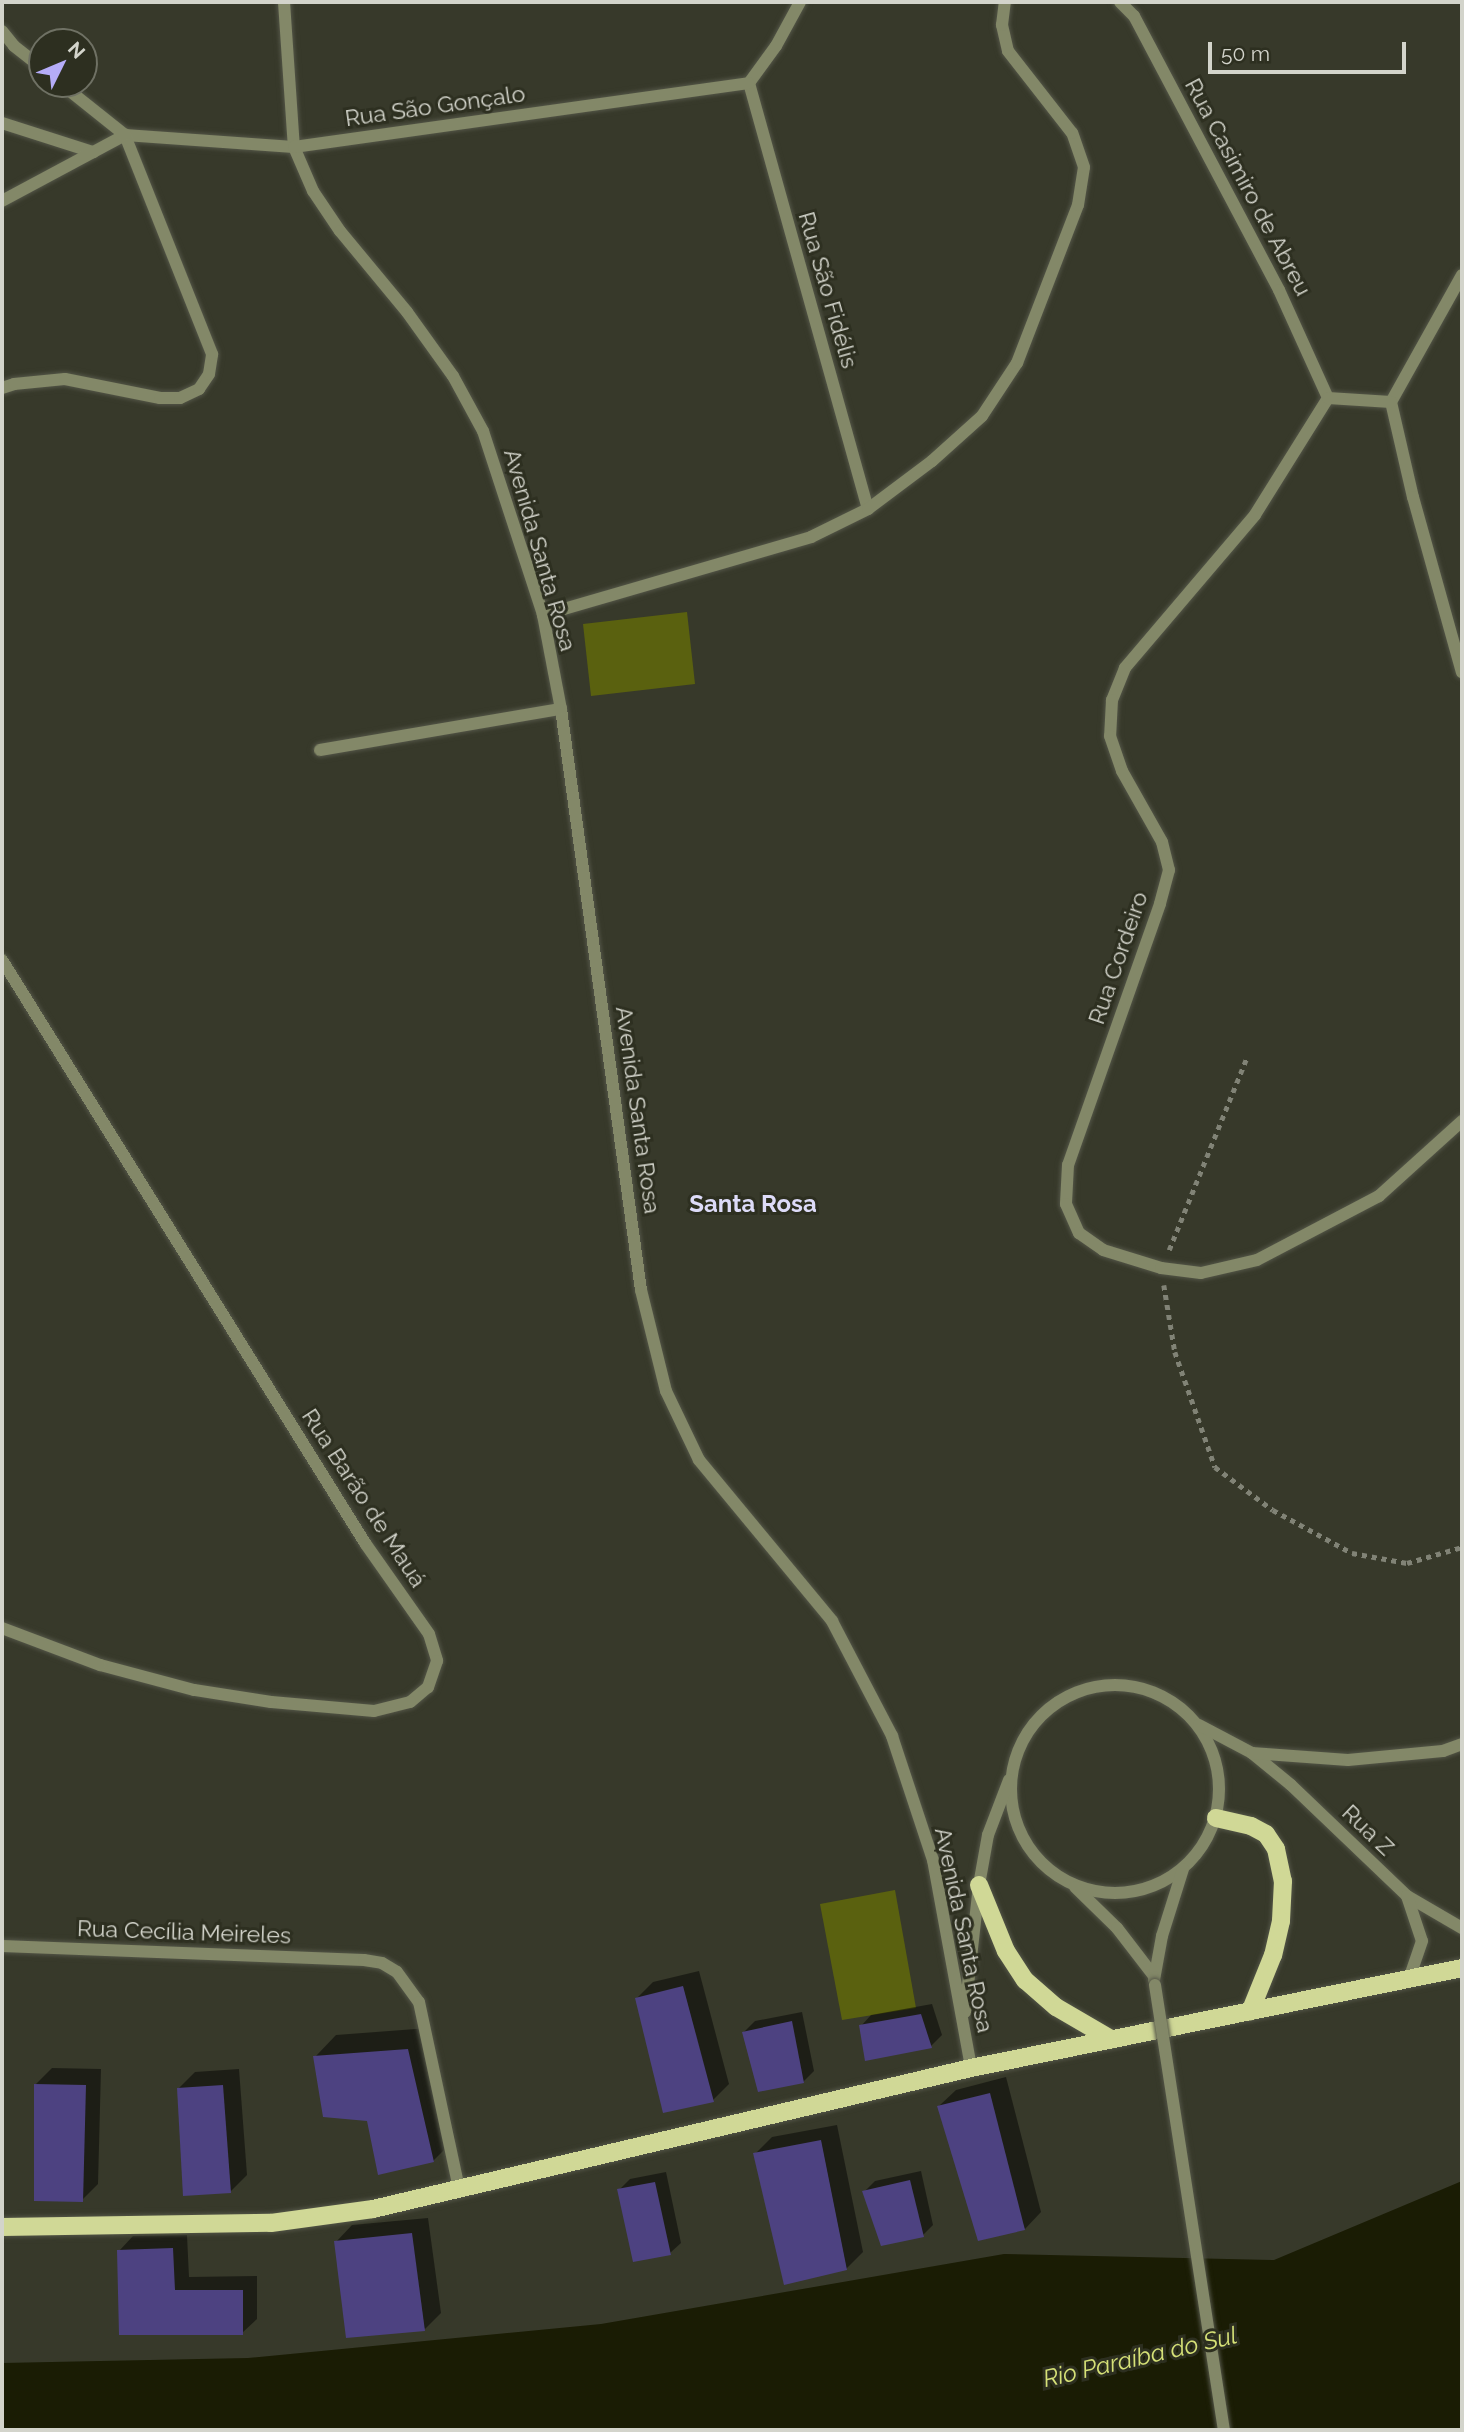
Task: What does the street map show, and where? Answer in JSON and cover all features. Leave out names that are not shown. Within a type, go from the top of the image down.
[{"type":"main road","points":[[1216,1818],[1251,1826],[1266,1834],[1276,1849],[1283,1881],[1278,1933],[1250,2011]]},
{"type":"main road","points":[[979,1885],[1006,1951],[1025,1980],[1056,2007],[1111,2039]]},
{"type":"main road","points":[[2,2227],[271,2223],[373,2209],[971,2068],[1462,1968]]},
{"type":"street","name":"Avenida Santa Rosa","points":[[284,2],[294,147],[313,191],[340,231],[407,312],[453,376],[484,431],[543,615],[561,709],[641,1290],[666,1391],[699,1460],[832,1621],[892,1736],[933,1860],[971,2068]]},
{"type":"street","points":[[749,83],[776,46],[800,2]]},
{"type":"street","points":[[543,615],[811,537],[868,509],[932,461],[982,416],[1017,363],[1078,205],[1084,167],[1072,133],[1008,51],[1002,25],[1005,2]]},
{"type":"street","name":"Rua Casimiro de Abreu","points":[[1121,2],[1134,16],[1279,290],[1328,398]]},
{"type":"street","points":[[2,31],[14,46],[28,57]]},
{"type":"street","name":"Rua São Gonçalo","points":[[125,135],[294,147],[749,83]]},
{"type":"street","name":"Rua São Fidélis","points":[[749,83],[868,509]]},
{"type":"street","points":[[2,388],[14,384],[65,379],[160,398],[180,398],[199,388],[209,374],[212,354],[125,135],[79,98]]},
{"type":"street","points":[[2,124],[93,152]]},
{"type":"street","points":[[2,201],[125,135]]},
{"type":"street","points":[[1462,275],[1391,402],[1413,497],[1462,673]]},
{"type":"street","points":[[1328,398],[1391,402]]},
{"type":"street","name":"Rua Cordeiro","points":[[1328,398],[1255,515],[1125,668],[1112,700],[1110,736],[1122,771],[1162,842],[1169,870],[1160,904],[1069,1166],[1066,1204],[1079,1233],[1103,1250],[1161,1268],[1201,1273],[1257,1260],[1379,1196],[1462,1121]]},
{"type":"street","points":[[320,750],[561,709]]},
{"type":"street","name":"Rua Barão de Mauá","points":[[2,960],[365,1543],[429,1634],[437,1661],[428,1686],[410,1702],[374,1711],[271,1702],[194,1690],[100,1665],[2,1628]]},
{"type":"street","points":[[964,2026],[979,1885],[988,1835],[1021,1741],[1042,1712],[1072,1693],[1105,1684],[1140,1687],[1172,1701],[1199,1725],[1252,1753],[1348,1760],[1443,1751],[1462,1744]]},
{"type":"street","points":[[1073,1885],[1101,1894],[1130,1893],[1159,1885],[1183,1870],[1203,1847],[1216,1818],[1219,1770],[1199,1725]]},
{"type":"street","name":"Rua Z","points":[[1252,1753],[1292,1785],[1407,1896],[1462,1928]]},
{"type":"street","points":[[1011,1774],[1012,1808],[1024,1840],[1045,1867],[1073,1885],[1117,1928],[1154,1980]]},
{"type":"street","points":[[1183,1870],[1162,1936],[1154,1980],[1224,2430]]},
{"type":"street","points":[[1407,1896],[1422,1941],[1409,1979]]},
{"type":"street","name":"Rua Cecília Meireles","points":[[2,1946],[364,1960],[382,1964],[397,1972],[419,2002],[460,2189]]},
{"type":"path","points":[[1246,1059],[1161,1268],[1175,1352],[1215,1467],[1273,1510],[1352,1553],[1407,1563],[1462,1547]]},
{"type":"green space","points":[[687,612],[695,684],[591,696],[583,624]]},
{"type":"green space","points":[[895,1890],[916,2008],[842,2020],[820,1904]]},
{"type":"water","name":"Rio Paraíba do Sul","points":[[1462,2181],[1462,2430],[2,2430],[2,2363],[248,2358],[601,2324],[1004,2254],[1274,2260]]},
{"type":"building","points":[[683,1986],[714,2102],[663,2113],[635,1998]]},
{"type":"building","points":[[921,2014],[932,2048],[865,2061],[859,2025]]},
{"type":"building","points":[[792,2021],[804,2083],[758,2092],[742,2032]]},
{"type":"building","points":[[408,2049],[434,2162],[378,2175],[367,2121],[323,2117],[313,2056]]},
{"type":"building","points":[[34,2084],[86,2085],[83,2202],[34,2201]]},
{"type":"building","points":[[223,2085],[231,2193],[183,2196],[177,2088]]},
{"type":"building","points":[[990,2093],[1025,2230],[978,2241],[937,2106]]},
{"type":"building","points":[[821,2140],[847,2270],[784,2285],[753,2153]]},
{"type":"building","points":[[910,2180],[924,2237],[881,2246],[862,2191]]},
{"type":"building","points":[[655,2182],[671,2255],[633,2262],[617,2189]]},
{"type":"building","points":[[412,2233],[425,2331],[346,2338],[334,2241]]},
{"type":"building","points":[[173,2248],[175,2290],[243,2290],[243,2335],[119,2335],[117,2250]]},
{"type":"district","name":"Santa Rosa","points":[[753,1204]]}]
